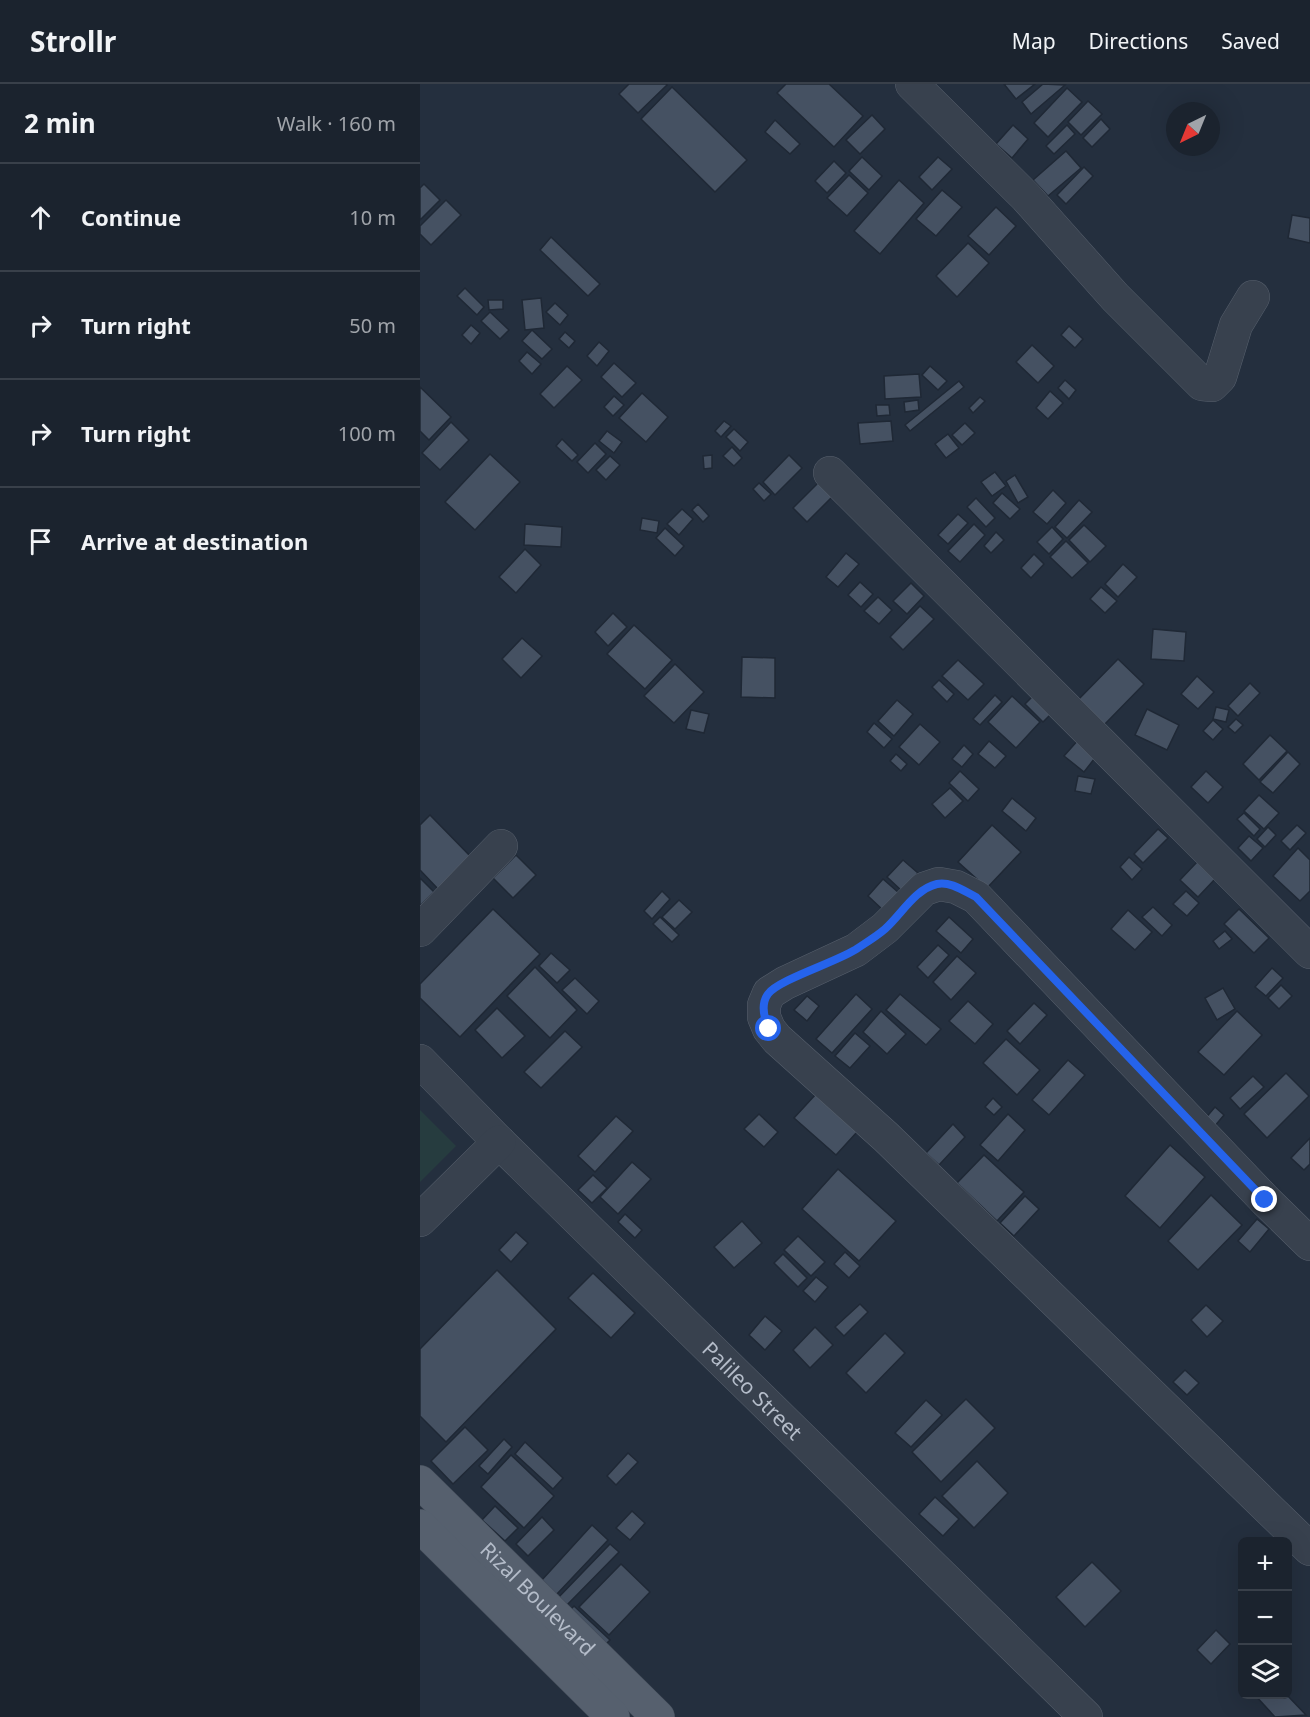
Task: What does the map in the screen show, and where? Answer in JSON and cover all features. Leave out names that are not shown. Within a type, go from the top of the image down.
[{"type":"main road","name":"Rizal Boulevard","points":[[420,1482],[658,1717]]},
{"type":"main road","name":"Rizal Boulevard","points":[[420,1526],[613,1717]]},
{"type":"street","points":[[912,84],[1026,197],[1115,297],[1202,384],[1212,385],[1220,377],[1236,325],[1253,297]]},
{"type":"street","points":[[830,473],[1310,952]]},
{"type":"street","points":[[420,930],[501,846]]},
{"type":"street","points":[[1310,1244],[1240,1174],[976,897],[956,887],[939,884],[924,889],[885,928],[856,950],[786,982],[768,993],[764,1005],[764,1017],[769,1029],[777,1039],[886,1137],[1310,1549]]},
{"type":"street","name":"Palileo Street","points":[[420,1061],[499,1142],[1086,1717]]},
{"type":"street","points":[[420,1220],[499,1142]]},
{"type":"green space","points":[[420,1110],[456,1146],[420,1182]]},
{"type":"building","points":[[629,84],[667,85],[638,113],[619,94]]},
{"type":"building","points":[[786,84],[829,84],[863,116],[834,147],[777,93]]},
{"type":"building","points":[[1004,84],[1035,84],[1016,99]]},
{"type":"building","points":[[1043,84],[1065,85],[1031,114],[1022,102]]},
{"type":"building","points":[[672,87],[747,160],[715,192],[641,119]]},
{"type":"building","points":[[1067,88],[1082,102],[1048,137],[1034,123]]},
{"type":"building","points":[[1088,101],[1102,114],[1081,135],[1068,122]]},
{"type":"building","points":[[872,115],[885,129],[860,154],[846,140]]},
{"type":"building","points":[[1101,119],[1110,129],[1092,147],[1083,138]]},
{"type":"building","points":[[775,120],[800,144],[790,154],[765,132]]},
{"type":"building","points":[[1013,125],[1028,139],[1012,158],[996,144]]},
{"type":"building","points":[[1067,125],[1075,134],[1054,154],[1046,146]]},
{"type":"building","points":[[1066,151],[1081,168],[1048,196],[1033,180]]},
{"type":"building","points":[[862,157],[882,176],[869,190],[849,171]]},
{"type":"building","points":[[938,157],[952,169],[932,190],[919,177]]},
{"type":"building","points":[[834,161],[846,173],[827,193],[815,181]]},
{"type":"building","points":[[1084,167],[1093,176],[1066,204],[1057,195]]},
{"type":"building","points":[[849,175],[868,193],[847,216],[827,198]]},
{"type":"building","points":[[899,180],[924,203],[880,254],[854,231]]},
{"type":"building","points":[[424,184],[440,200],[420,220],[420,188]]},
{"type":"building","points":[[942,190],[962,207],[936,236],[916,219]]},
{"type":"building","points":[[446,200],[461,215],[431,245],[420,234],[420,226]]},
{"type":"building","points":[[996,207],[1016,226],[989,255],[968,236]]},
{"type":"building","points":[[1292,215],[1310,218],[1310,243],[1288,238]]},
{"type":"building","points":[[551,237],[600,284],[588,296],[540,250]]},
{"type":"building","points":[[968,243],[989,263],[957,297],[936,276]]},
{"type":"building","points":[[465,288],[484,307],[477,315],[457,296]]},
{"type":"building","points":[[541,298],[544,328],[525,330],[522,300]]},
{"type":"building","points":[[488,300],[503,300],[503,309],[489,310]]},
{"type":"building","points":[[555,303],[568,315],[560,325],[546,312]]},
{"type":"building","points":[[490,312],[509,330],[500,339],[481,321]]},
{"type":"building","points":[[471,325],[480,333],[471,344],[462,335]]},
{"type":"building","points":[[1069,326],[1083,339],[1075,348],[1061,335]]},
{"type":"building","points":[[532,330],[552,349],[542,359],[522,341]]},
{"type":"building","points":[[565,332],[575,341],[569,348],[559,339]]},
{"type":"building","points":[[599,342],[609,351],[597,366],[587,356]]},
{"type":"building","points":[[1032,345],[1054,366],[1038,383],[1016,362]]},
{"type":"building","points":[[527,352],[541,364],[532,374],[519,361]]},
{"type":"building","points":[[614,363],[636,383],[622,397],[601,377]]},
{"type":"building","points":[[567,366],[582,380],[554,408],[540,394]]},
{"type":"building","points":[[930,366],[947,381],[938,390],[922,375]]},
{"type":"building","points":[[919,374],[921,397],[885,399],[884,376]]},
{"type":"building","points":[[1065,380],[1076,390],[1069,399],[1058,388]]},
{"type":"building","points":[[959,381],[964,387],[910,431],[905,425]]},
{"type":"building","points":[[420,387],[451,417],[429,440],[420,431]]},
{"type":"building","points":[[1050,391],[1063,403],[1048,419],[1036,408]]},
{"type":"building","points":[[642,393],[668,417],[646,442],[619,418]]},
{"type":"building","points":[[614,396],[624,405],[613,416],[604,407]]},
{"type":"building","points":[[980,397],[985,401],[973,413],[969,408]]},
{"type":"building","points":[[918,400],[919,410],[905,412],[904,402]]},
{"type":"building","points":[[876,405],[889,405],[890,415],[877,416]]},
{"type":"building","points":[[724,421],[731,426],[721,437],[715,431]]},
{"type":"building","points":[[891,421],[893,441],[860,444],[858,423]]},
{"type":"building","points":[[451,422],[469,440],[440,470],[422,453]]},
{"type":"building","points":[[965,423],[975,433],[962,445],[952,435]]},
{"type":"building","points":[[734,429],[748,442],[740,451],[726,437]]},
{"type":"building","points":[[607,431],[622,442],[614,453],[599,441]]},
{"type":"building","points":[[948,434],[959,448],[946,458],[935,444]]},
{"type":"building","points":[[562,439],[578,455],[572,461],[556,446]]},
{"type":"building","points":[[595,443],[606,454],[588,473],[577,462]]},
{"type":"building","points":[[732,447],[742,458],[734,466],[723,456]]},
{"type":"building","points":[[490,454],[520,482],[475,530],[445,502]]},
{"type":"building","points":[[712,455],[712,468],[704,469],[703,456]]},
{"type":"building","points":[[789,455],[802,468],[775,495],[763,482]]},
{"type":"building","points":[[610,456],[620,465],[606,480],[596,470]]},
{"type":"building","points":[[995,472],[1006,486],[992,496],[981,482]]},
{"type":"building","points":[[1015,475],[1028,497],[1018,503],[1006,481]]},
{"type":"building","points":[[819,482],[833,496],[807,522],[793,508]]},
{"type":"building","points":[[759,483],[771,494],[764,501],[753,489]]},
{"type":"building","points":[[1053,490],[1066,503],[1047,524],[1033,512]]},
{"type":"building","points":[[1002,493],[1020,509],[1010,519],[993,503]]},
{"type":"building","points":[[976,498],[995,518],[986,527],[967,507]]},
{"type":"building","points":[[1079,500],[1092,512],[1067,538],[1055,527]]},
{"type":"building","points":[[698,504],[709,516],[703,522],[692,510]]},
{"type":"building","points":[[682,509],[693,519],[679,535],[667,524]]},
{"type":"building","points":[[958,514],[968,523],[948,544],[938,535]]},
{"type":"building","points":[[642,518],[659,521],[657,533],[640,530]]},
{"type":"building","points":[[525,524],[562,527],[561,547],[524,545]]},
{"type":"building","points":[[974,524],[985,535],[960,562],[948,551]]},
{"type":"building","points":[[1084,525],[1106,546],[1090,562],[1069,540]]},
{"type":"building","points":[[1052,527],[1063,539],[1049,554],[1037,542]]},
{"type":"building","points":[[665,528],[684,546],[675,556],[656,538]]},
{"type":"building","points":[[996,532],[1004,540],[991,553],[984,546]]},
{"type":"building","points":[[1066,541],[1088,563],[1072,578],[1050,557]]},
{"type":"building","points":[[525,549],[541,565],[516,593],[499,577]]},
{"type":"building","points":[[846,553],[859,564],[838,587],[826,577]]},
{"type":"building","points":[[1034,554],[1044,564],[1031,578],[1021,568]]},
{"type":"building","points":[[1123,564],[1137,577],[1118,597],[1105,584]]},
{"type":"building","points":[[860,582],[873,594],[861,607],[848,595]]},
{"type":"building","points":[[911,583],[924,596],[907,614],[893,601]]},
{"type":"building","points":[[1101,587],[1117,601],[1105,613],[1090,599]]},
{"type":"building","points":[[878,597],[892,610],[879,624],[864,611]]},
{"type":"building","points":[[920,606],[934,619],[903,650],[890,637]]},
{"type":"building","points":[[613,613],[627,627],[608,646],[595,632]]},
{"type":"building","points":[[634,625],[672,660],[645,689],[607,654]]},
{"type":"building","points":[[1153,629],[1186,632],[1184,661],[1151,659]]},
{"type":"building","points":[[522,638],[542,656],[521,678],[502,659]]},
{"type":"building","points":[[742,657],[775,658],[775,698],[741,697]]},
{"type":"building","points":[[1118,659],[1144,684],[1103,726],[1077,701]]},
{"type":"building","points":[[958,660],[984,684],[968,700],[942,676]]},
{"type":"building","points":[[675,664],[704,692],[674,723],[644,696]]},
{"type":"building","points":[[1197,676],[1214,692],[1198,709],[1181,694]]},
{"type":"building","points":[[939,680],[954,694],[947,702],[932,687]]},
{"type":"building","points":[[1250,683],[1260,693],[1238,716],[1228,706]]},
{"type":"building","points":[[1038,691],[1056,709],[1043,722],[1025,704]]},
{"type":"building","points":[[995,695],[1002,702],[980,725],[973,719]]},
{"type":"building","points":[[1012,696],[1040,722],[1016,748],[988,722]]},
{"type":"building","points":[[897,700],[913,714],[894,736],[878,721]]},
{"type":"building","points":[[1216,707],[1229,710],[1226,722],[1213,719]]},
{"type":"building","points":[[1147,709],[1179,725],[1167,750],[1135,735]]},
{"type":"building","points":[[691,710],[709,714],[704,733],[686,729]]},
{"type":"building","points":[[1236,719],[1243,725],[1235,733],[1228,727]]},
{"type":"building","points":[[1213,720],[1223,729],[1213,740],[1203,731]]},
{"type":"building","points":[[874,723],[892,739],[884,748],[867,732]]},
{"type":"building","points":[[920,724],[940,742],[919,765],[899,747]]},
{"type":"building","points":[[1270,735],[1287,751],[1259,780],[1243,764]]},
{"type":"building","points":[[1079,739],[1098,754],[1084,772],[1064,756]]},
{"type":"building","points":[[989,741],[1006,756],[995,768],[978,754]]},
{"type":"building","points":[[964,745],[973,754],[962,767],[952,759]]},
{"type":"building","points":[[1288,752],[1300,764],[1273,793],[1260,782]]},
{"type":"building","points":[[896,754],[907,764],[901,771],[890,761]]},
{"type":"building","points":[[960,771],[979,789],[968,801],[949,783]]},
{"type":"building","points":[[1206,771],[1223,787],[1208,803],[1191,787]]},
{"type":"building","points":[[1078,776],[1095,779],[1091,794],[1075,791]]},
{"type":"building","points":[[950,788],[963,801],[945,818],[932,804]]},
{"type":"building","points":[[1259,795],[1279,813],[1264,829],[1244,811]]},
{"type":"building","points":[[1012,798],[1036,818],[1026,831],[1002,811]]},
{"type":"building","points":[[1244,813],[1260,829],[1254,836],[1237,819]]},
{"type":"building","points":[[430,815],[472,858],[439,890],[420,870],[420,825]]},
{"type":"building","points":[[992,825],[1021,852],[987,888],[958,862]]},
{"type":"building","points":[[1297,825],[1306,833],[1290,850],[1281,841]]},
{"type":"building","points":[[1268,827],[1276,835],[1265,847],[1257,839]]},
{"type":"building","points":[[1158,829],[1168,838],[1143,863],[1134,854]]},
{"type":"building","points":[[1249,836],[1263,848],[1251,861],[1238,848]]},
{"type":"building","points":[[1298,848],[1310,860],[1310,891],[1300,901],[1273,876]]},
{"type":"building","points":[[516,855],[536,875],[513,898],[493,878]]},
{"type":"building","points":[[1129,857],[1142,869],[1132,880],[1120,867]]},
{"type":"building","points":[[903,860],[918,873],[902,891],[887,877]]},
{"type":"building","points":[[1197,862],[1215,879],[1198,897],[1180,880]]},
{"type":"building","points":[[420,878],[434,892],[420,906]]},
{"type":"building","points":[[883,879],[899,893],[883,910],[868,896]]},
{"type":"building","points":[[662,891],[670,899],[652,919],[644,911]]},
{"type":"building","points":[[1186,891],[1199,903],[1187,916],[1173,904]]},
{"type":"building","points":[[679,900],[692,912],[675,929],[662,917]]},
{"type":"building","points":[[1153,907],[1172,925],[1162,936],[1142,917]]},
{"type":"building","points":[[493,909],[540,954],[460,1037],[420,998],[420,984]]},
{"type":"building","points":[[1239,909],[1269,938],[1254,953],[1224,924]]},
{"type":"building","points":[[1128,910],[1152,932],[1135,950],[1111,929]]},
{"type":"building","points":[[660,917],[679,935],[672,942],[653,924]]},
{"type":"building","points":[[949,917],[973,939],[961,953],[936,931]]},
{"type":"building","points":[[1225,931],[1232,939],[1219,949],[1213,941]]},
{"type":"building","points":[[938,945],[949,955],[928,978],[917,967]]},
{"type":"building","points":[[551,953],[570,970],[557,983],[539,966]]},
{"type":"building","points":[[957,956],[976,973],[951,1000],[933,982]]},
{"type":"building","points":[[535,967],[577,1010],[550,1038],[507,996]]},
{"type":"building","points":[[1272,968],[1283,978],[1266,996],[1255,987]]},
{"type":"building","points":[[575,978],[599,1001],[587,1014],[562,990]]},
{"type":"building","points":[[1281,985],[1292,996],[1279,1009],[1268,998]]},
{"type":"building","points":[[1223,988],[1235,1009],[1217,1020],[1205,998]]},
{"type":"building","points":[[856,994],[872,1009],[832,1053],[816,1039]]},
{"type":"building","points":[[900,994],[941,1029],[926,1045],[886,1010]]},
{"type":"building","points":[[807,996],[819,1006],[807,1021],[794,1010]]},
{"type":"building","points":[[968,1001],[993,1024],[975,1044],[949,1021]]},
{"type":"building","points":[[1034,1003],[1047,1015],[1020,1044],[1007,1031]]},
{"type":"building","points":[[497,1008],[525,1036],[502,1058],[475,1030]]},
{"type":"building","points":[[881,1011],[906,1034],[887,1054],[863,1032]]},
{"type":"building","points":[[1237,1011],[1262,1035],[1224,1075],[1198,1052]]},
{"type":"building","points":[[565,1031],[582,1047],[541,1088],[524,1072]]},
{"type":"building","points":[[855,1033],[870,1046],[850,1068],[835,1056]]},
{"type":"building","points":[[1006,1039],[1040,1070],[1017,1095],[983,1063]]},
{"type":"building","points":[[1068,1060],[1085,1075],[1049,1115],[1032,1100]]},
{"type":"building","points":[[1286,1073],[1309,1096],[1267,1138],[1244,1114]]},
{"type":"building","points":[[1253,1076],[1264,1087],[1240,1109],[1230,1098]]},
{"type":"building","points":[[816,1094],[857,1132],[836,1155],[794,1118]]},
{"type":"building","points":[[993,1098],[1002,1107],[994,1115],[985,1107]]},
{"type":"building","points":[[1215,1107],[1224,1115],[1214,1127],[1204,1120]]},
{"type":"building","points":[[759,1114],[778,1132],[764,1147],[744,1129]]},
{"type":"building","points":[[1008,1114],[1025,1130],[998,1161],[980,1145]]},
{"type":"building","points":[[616,1116],[633,1131],[595,1172],[578,1156]]},
{"type":"building","points":[[953,1124],[965,1137],[939,1165],[926,1153]]},
{"type":"building","points":[[1310,1138],[1310,1164],[1304,1170],[1291,1158]]},
{"type":"building","points":[[1170,1145],[1205,1177],[1160,1228],[1125,1196]]},
{"type":"building","points":[[984,1155],[1024,1192],[997,1221],[957,1183]]},
{"type":"building","points":[[632,1162],[651,1179],[618,1214],[600,1197]]},
{"type":"building","points":[[838,1169],[896,1221],[859,1261],[802,1209]]},
{"type":"building","points":[[593,1175],[607,1188],[592,1203],[578,1190]]},
{"type":"building","points":[[1211,1195],[1242,1225],[1198,1270],[1168,1241]]},
{"type":"building","points":[[1025,1196],[1039,1209],[1014,1236],[1000,1223]]},
{"type":"building","points":[[625,1214],[642,1230],[635,1238],[618,1222]]},
{"type":"building","points":[[1257,1219],[1269,1229],[1250,1252],[1238,1241]]},
{"type":"building","points":[[742,1221],[762,1243],[734,1268],[714,1247]]},
{"type":"building","points":[[516,1232],[528,1243],[511,1262],[499,1250]]},
{"type":"building","points":[[798,1236],[825,1262],[811,1276],[784,1250]]},
{"type":"building","points":[[845,1252],[860,1266],[849,1278],[834,1264]]},
{"type":"building","points":[[783,1254],[807,1278],[798,1287],[774,1263]]},
{"type":"building","points":[[497,1270],[556,1329],[446,1442],[420,1416],[420,1349]]},
{"type":"building","points":[[593,1273],[635,1313],[611,1338],[568,1298]]},
{"type":"building","points":[[816,1277],[828,1287],[815,1302],[803,1291]]},
{"type":"building","points":[[860,1304],[868,1312],[844,1336],[835,1327]]},
{"type":"building","points":[[1206,1305],[1223,1321],[1207,1337],[1191,1320]]},
{"type":"building","points":[[765,1316],[782,1331],[765,1350],[749,1335]]},
{"type":"building","points":[[815,1327],[833,1345],[810,1368],[793,1350]]},
{"type":"building","points":[[885,1333],[905,1353],[866,1393],[846,1373]]},
{"type":"building","points":[[1185,1370],[1199,1383],[1187,1395],[1173,1382]]},
{"type":"building","points":[[966,1399],[995,1428],[941,1482],[912,1452]]},
{"type":"building","points":[[926,1400],[942,1415],[911,1447],[895,1433]]},
{"type":"building","points":[[465,1427],[488,1450],[453,1484],[431,1461]]},
{"type":"building","points":[[504,1439],[512,1447],[488,1474],[479,1466]]},
{"type":"building","points":[[525,1442],[563,1478],[553,1489],[515,1454]]},
{"type":"building","points":[[628,1453],[638,1462],[616,1485],[607,1476]]},
{"type":"building","points":[[511,1455],[554,1496],[524,1528],[481,1487]]},
{"type":"building","points":[[977,1461],[1008,1493],[974,1528],[942,1496]]},
{"type":"building","points":[[935,1497],[959,1519],[943,1536],[919,1514]]},
{"type":"building","points":[[495,1506],[518,1528],[505,1541],[482,1520]]},
{"type":"building","points":[[632,1511],[645,1523],[630,1540],[616,1528]]},
{"type":"building","points":[[542,1517],[554,1530],[528,1556],[516,1544]]},
{"type":"building","points":[[592,1525],[608,1540],[556,1595],[541,1581]]},
{"type":"building","points":[[610,1544],[619,1552],[564,1608],[556,1600]]},
{"type":"building","points":[[1092,1562],[1121,1591],[1085,1627],[1056,1597]]},
{"type":"building","points":[[621,1564],[650,1592],[609,1635],[579,1607]]},
{"type":"building","points":[[574,1606],[610,1640],[603,1647],[567,1613]]},
{"type":"building","points":[[1216,1630],[1230,1644],[1211,1664],[1197,1650]]},
{"type":"building","points":[[1259,1699],[1291,1699],[1306,1715],[1275,1717]]},
{"type":"route","points":[[769,1029],[764,1017],[764,1005],[768,993],[786,982],[856,950],[885,928],[924,889],[939,884],[956,887],[976,897],[1265,1200]]}]
